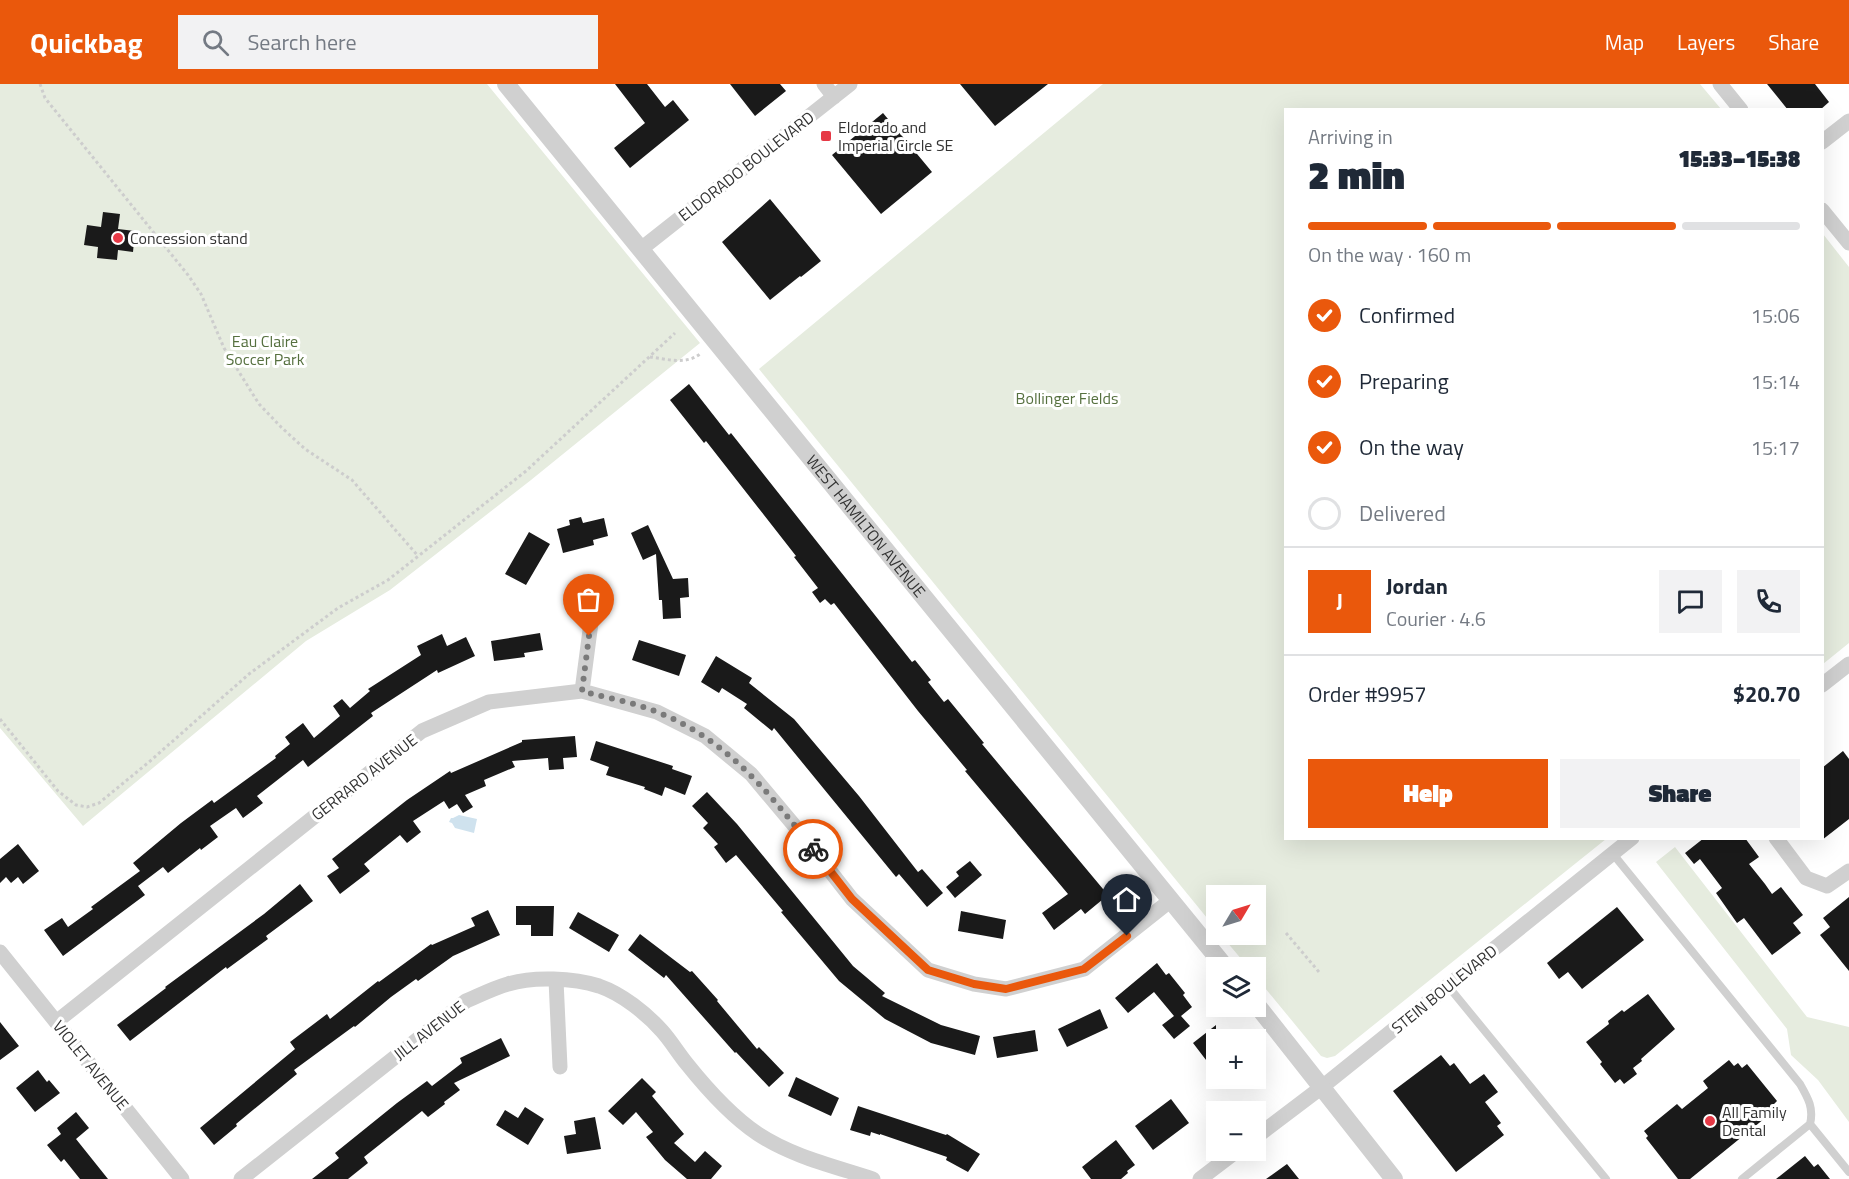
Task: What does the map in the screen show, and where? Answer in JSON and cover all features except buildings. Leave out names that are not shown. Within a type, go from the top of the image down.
[{"type":"street","name":"WEST HAMILTON AVENUE","points":[[506,84],[1217,957]]},
{"type":"street","points":[[824,84],[834,97]]},
{"type":"street","name":"ELDORADO BOULEVARD","points":[[641,249],[850,84]]},
{"type":"street","points":[[1720,84],[1739,108]]},
{"type":"street","points":[[1824,140],[1849,121]]},
{"type":"street","points":[[1824,212],[1849,243]]},
{"type":"street","points":[[582,691],[594,600]]},
{"type":"street","points":[[1824,683],[1849,664]]},
{"type":"street","name":"GERRARD AVENUE","points":[[56,1022],[422,731],[489,702],[582,691],[657,712],[705,736],[751,774],[852,899],[928,970],[974,984],[1006,989],[1084,969],[1171,900]]},
{"type":"street","name":"STEIN BOULEVARD","points":[[1266,1129],[1630,840]]},
{"type":"street","points":[[1778,840],[1806,878],[1827,886],[1849,871]]},
{"type":"street","name":"VIOLET AVENUE","points":[[0,952],[182,1179]]},
{"type":"street","name":"JILL AVENUE","points":[[241,1179],[466,1001],[509,984],[534,979],[579,982],[599,986],[636,1007],[662,1030],[688,1065],[725,1107],[757,1134],[790,1152],[873,1179]]},
{"type":"street","points":[[556,980],[560,1067]]},
{"type":"street","points":[[1266,1017],[1394,1179]]},
{"type":"street","points":[[1200,1179],[1224,1161]]},
{"type":"lane","points":[[1613,854],[1800,1084],[1810,1102],[1813,1114],[1810,1124],[1742,1179]]},
{"type":"lane","points":[[1448,986],[1606,1179]]},
{"type":"lane","points":[[1810,1124],[1849,1172]]},
{"type":"path","points":[[40,84],[45,98],[188,275],[205,302],[224,348],[259,404],[305,449],[352,480],[418,556]]},
{"type":"path","points":[[0,719],[58,791],[76,805],[87,807],[99,803],[249,674],[338,609],[388,580],[526,471],[675,333]]},
{"type":"path","points":[[650,357],[681,362],[700,354]]},
{"type":"path","points":[[1286,933],[1319,972]]},
{"type":"green space","name":"Eau Claire Soccer Park","points":[[0,84],[487,84],[700,343],[531,480],[390,590],[306,641],[83,826],[0,728]]},
{"type":"green space","name":"Bollinger Fields","points":[[1103,84],[1700,84],[1720,108],[1284,108],[1284,840],[1605,840],[1335,1056],[1327,1058],[1321,1056],[1266,989],[1266,957],[1240,957],[1229,945],[1266,945],[1266,885],[1206,885],[1206,917],[759,369]]},
{"type":"green space","points":[[1824,235],[1849,267],[1849,643],[1824,663]]},
{"type":"green space","points":[[1675,847],[1807,1017],[1849,1027],[1849,1122],[1818,1080],[1791,1055],[1787,1029],[1656,862]]},
{"type":"water","points":[[459,815],[477,819],[474,833],[455,828],[449,822],[451,818]]},
{"type":"way so far","points":[[589,636],[582,691],[657,712],[705,736],[751,774],[813,849]]},
{"type":"place","name":"Eldorado and Imperial Circle SE","points":[[826,136]]},
{"type":"place","name":"Concession stand","points":[[118,238]]},
{"type":"place","name":"All Family Dental","points":[[1710,1121]]},
{"type":"route","points":[[813,849],[852,899],[928,970],[974,984],[1006,989],[1084,969],[1127,936]]}]
